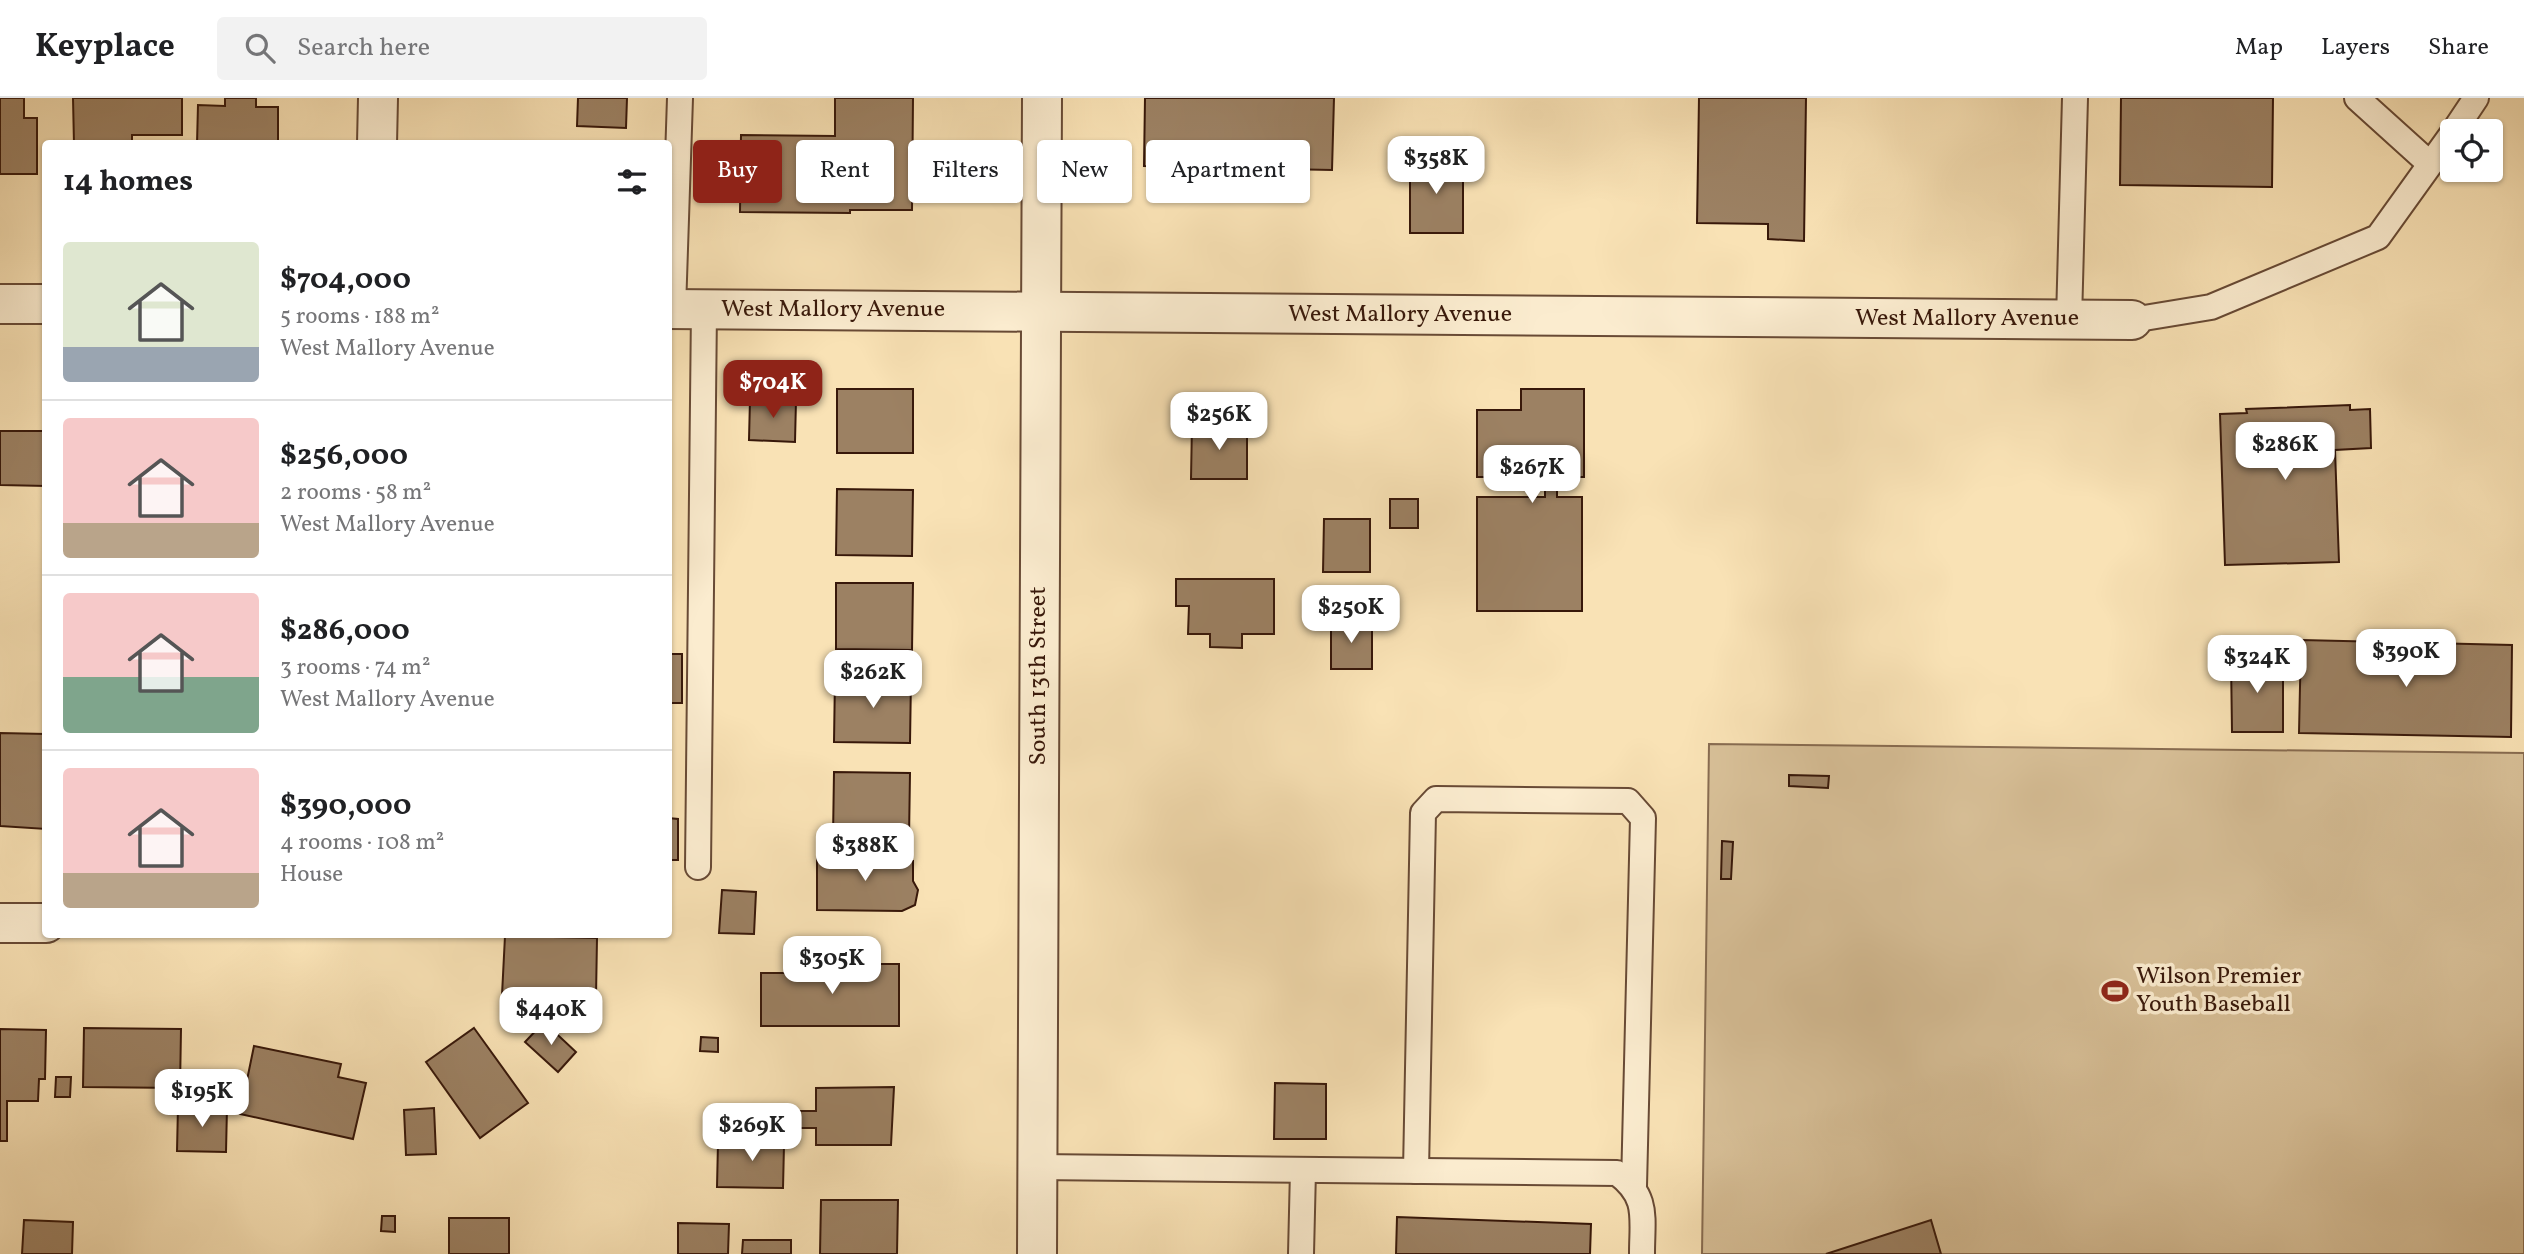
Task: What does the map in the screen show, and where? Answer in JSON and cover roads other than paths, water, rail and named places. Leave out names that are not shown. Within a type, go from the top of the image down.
[{"type":"street","points":[[377,140],[378,98]]},
{"type":"street","name":"South 13th Street","points":[[1037,1254],[1042,98]]},
{"type":"street","points":[[0,304],[42,304]]},
{"type":"street","name":"West Mallory Avenue","points":[[682,309],[2132,320]]},
{"type":"street","points":[[0,923],[42,923]]},
{"type":"lane","points":[[680,98],[682,309],[698,867]]},
{"type":"lane","points":[[2068,320],[2075,98]]},
{"type":"lane","points":[[2357,98],[2430,164]]},
{"type":"lane","points":[[2462,119],[2476,98]]},
{"type":"lane","points":[[2132,320],[2211,307],[2378,237],[2440,151]]},
{"type":"lane","points":[[1416,1171],[1423,813],[1436,799],[1628,802],[1643,818],[1634,1186],[1641,1203],[1642,1254]]},
{"type":"lane","points":[[1037,1167],[1617,1173],[1634,1186]]},
{"type":"lane","points":[[1301,1254],[1303,1170]]},
{"type":"place","name":"Wilson Premier Youth Baseball","points":[[2115,991]]}]
